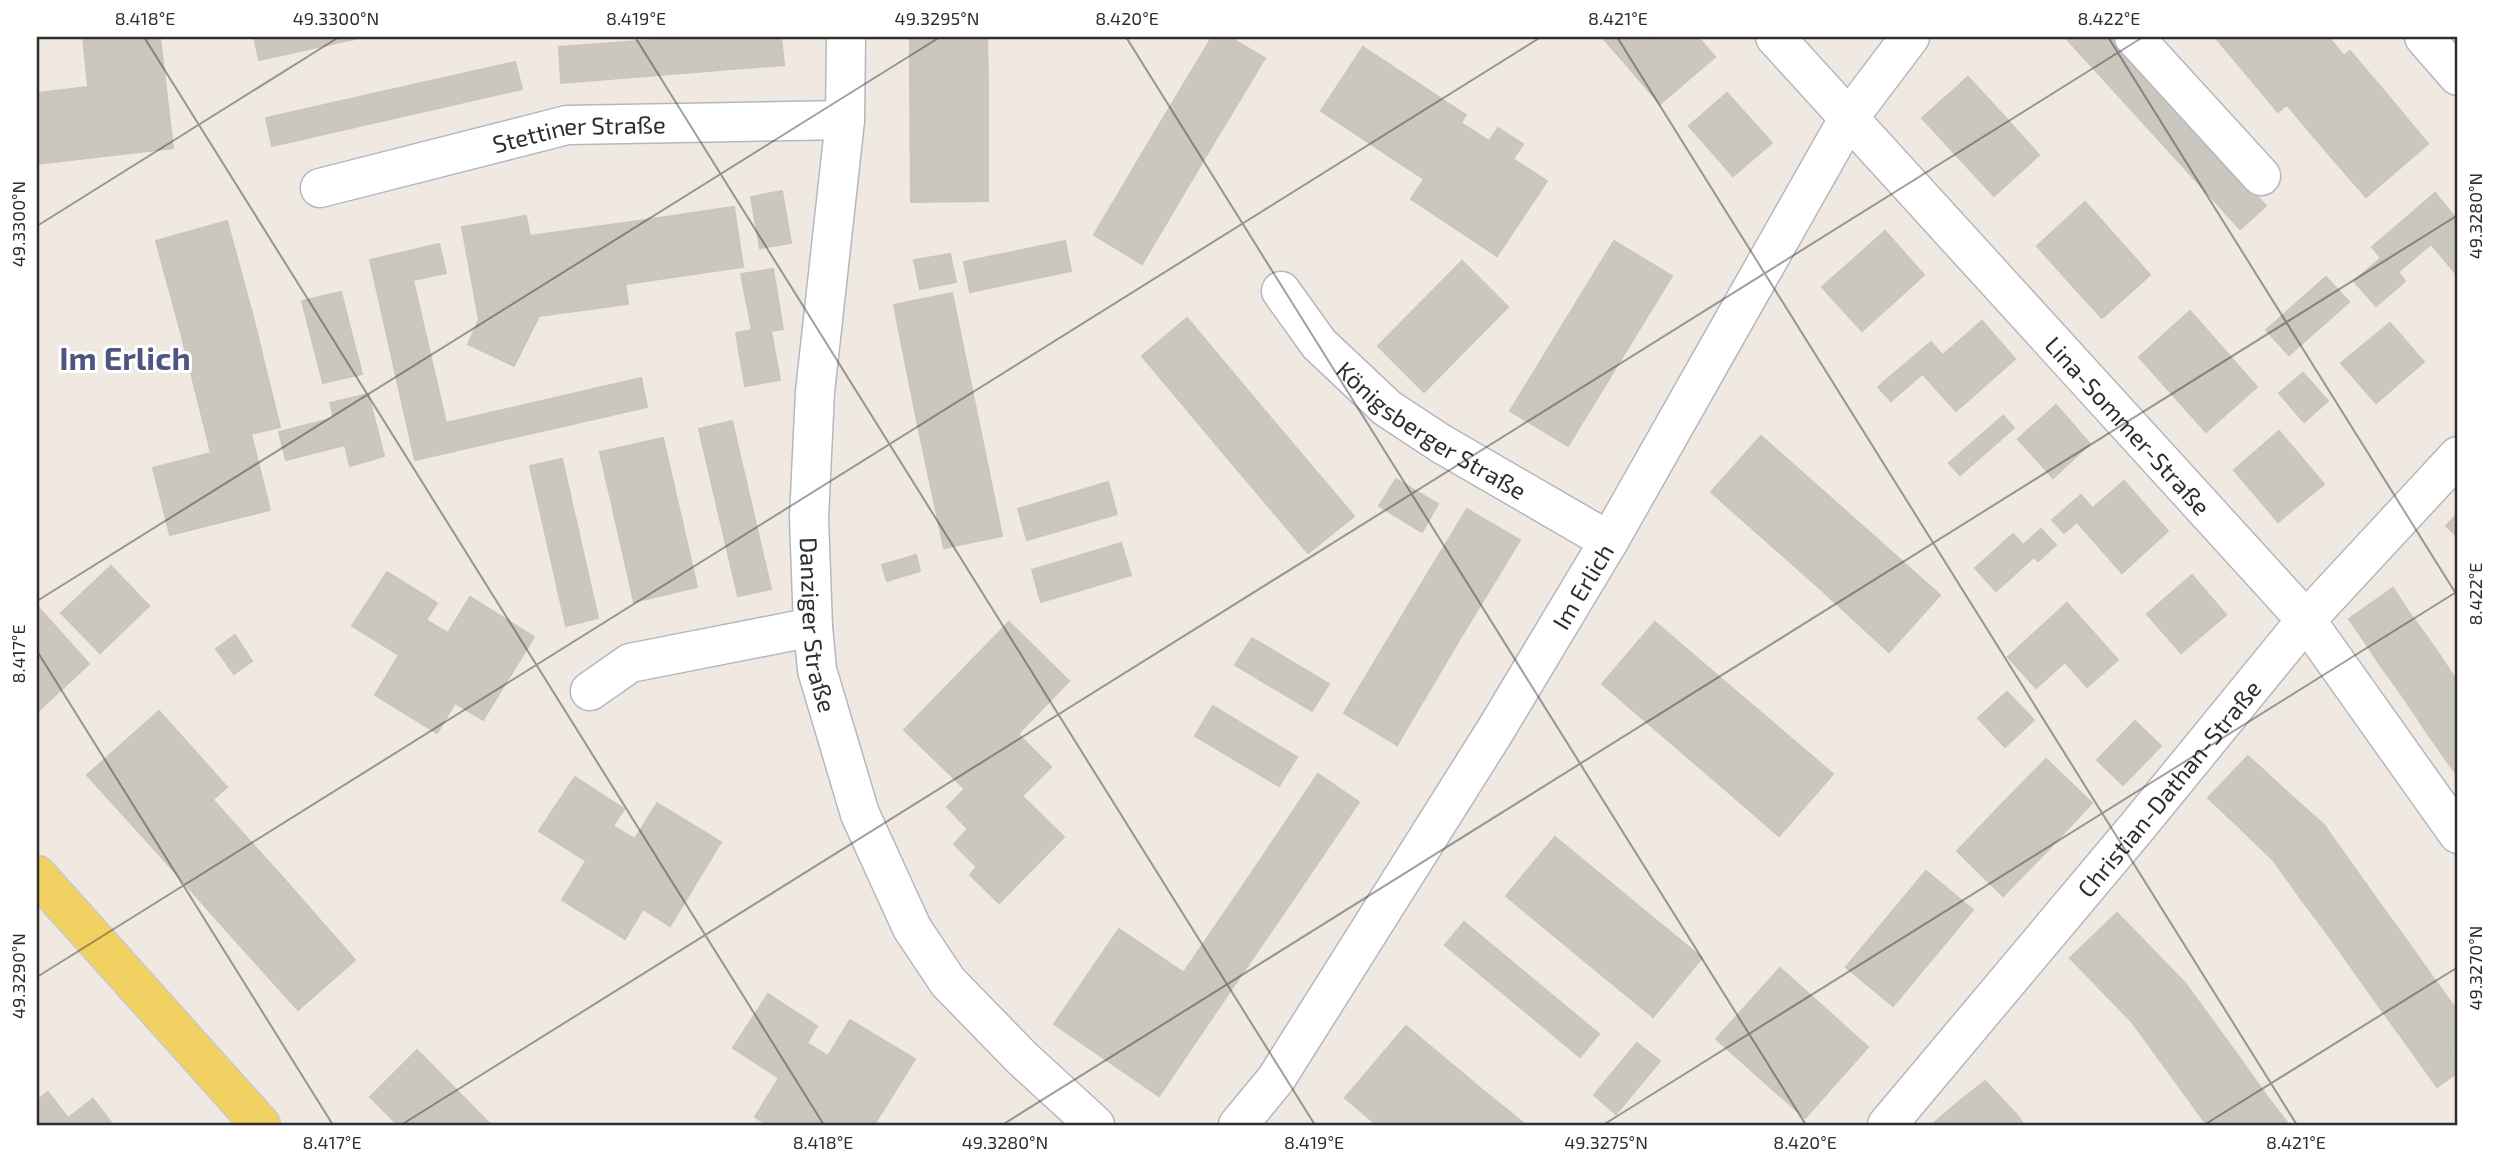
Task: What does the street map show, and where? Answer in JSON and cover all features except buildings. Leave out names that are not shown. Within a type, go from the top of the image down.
[{"type":"main road","points":[[37,875],[261,1125]]},
{"type":"street","name":"Danziger Straße","points":[[846,37],[845,120],[815,392],[808,518],[817,670],[860,814],[912,928],[948,982],[1022,1058],[1095,1125]]},
{"type":"street","name":"Lina-Sommer-Straße","points":[[1774,37],[2306,620],[2458,834]]},
{"type":"street","name":"Im Erlich","points":[[1238,1125],[1276,1079],[1488,743],[1609,541],[1848,119],[1910,37]]},
{"type":"street","points":[[2134,37],[2261,176]]},
{"type":"street","points":[[2424,37],[2458,76]]},
{"type":"street","name":"Stettiner Straße","points":[[320,188],[566,125],[845,120]]},
{"type":"street","name":"Königsberger Straße","points":[[1281,291],[1319,345],[1387,408],[1440,443],[1609,541]]},
{"type":"street","name":"Christian-Dathan-Straße","points":[[1887,1125],[2137,827],[2306,620],[2458,456]]},
{"type":"street","points":[[590,691],[630,663],[813,627]]},
{"type":"district","name":"Im Erlich","points":[[125,357]]}]
